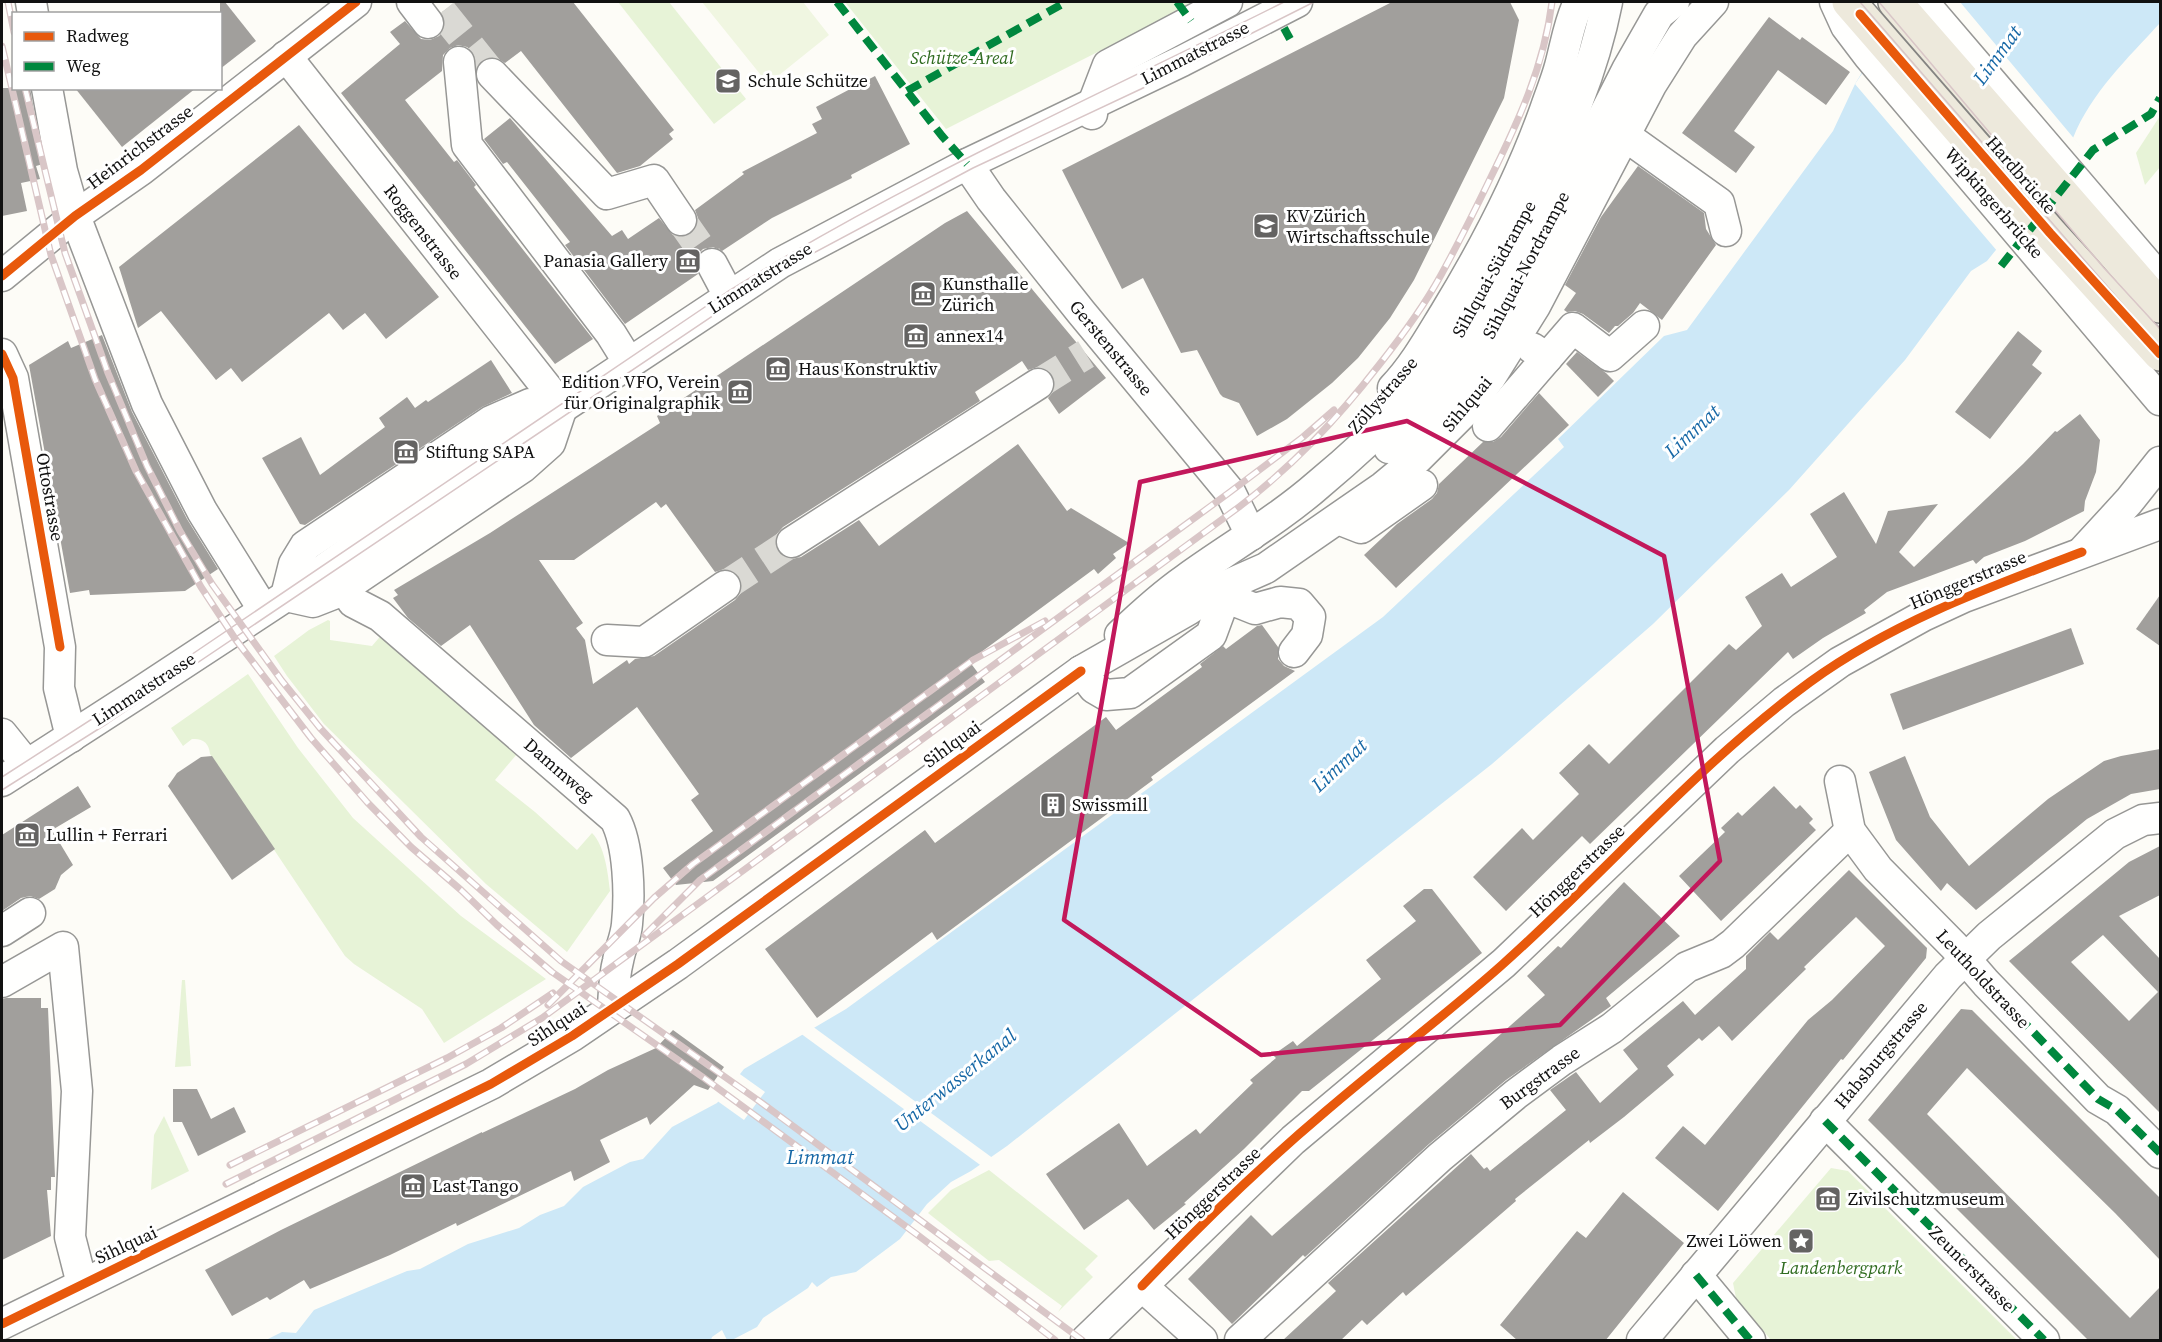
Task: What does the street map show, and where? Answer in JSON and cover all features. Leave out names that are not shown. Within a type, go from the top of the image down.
[{"type":"main road","name":"Hardbrücke","points":[[1862,6],[2160,306]]},
{"type":"main road","name":"Hardbrücke","points":[[1862,6],[2050,233],[2160,354]]},
{"type":"street","name":"Heinrichstrasse","points":[[2,276],[75,216],[141,170],[356,2]]},
{"type":"street","points":[[967,164],[1004,167],[1083,131],[1092,118],[1093,104],[1108,65],[1227,2]]},
{"type":"street","name":"Limmatstrasse","points":[[562,407],[780,263],[967,164],[985,136],[1065,95],[1077,94],[1093,104],[1297,2]]},
{"type":"street","name":"Zöllystrasse","points":[[1251,534],[1292,488],[1319,465],[1403,378],[1431,336],[1485,244],[1527,156],[1559,69],[1572,15],[1580,2]]},
{"type":"street","name":"Sihlquai-Südrampe","points":[[1251,534],[1317,486],[1404,405],[1464,330],[1492,281],[1558,150],[1590,71],[1601,34],[1607,2]]},
{"type":"street","name":"Sihlquai-Nordrampe","points":[[1223,587],[1264,546],[1386,451],[1426,414],[1491,334],[1627,70],[1659,14],[1674,2]]},
{"type":"street","name":"Sihlquai","points":[[2,1324],[491,1084],[572,1036],[678,964],[1081,671],[1188,610],[1223,587],[1266,568],[1338,519],[1418,458],[1465,411],[1517,337],[1651,85],[1682,36],[1713,2]]},
{"type":"street","points":[[1923,2],[2100,206],[2160,279]]},
{"type":"street","points":[[1862,6],[2160,335]]},
{"type":"street","name":"Wipkingerbrücke","points":[[1862,6],[1846,26],[2160,400]]},
{"type":"street","name":"Roggenstrasse","points":[[286,56],[562,407]]},
{"type":"street","points":[[459,62],[467,145],[611,334],[629,363]]},
{"type":"street","points":[[492,74],[607,194],[654,180],[681,220]]},
{"type":"street","points":[[47,90],[62,171],[75,216],[147,404],[202,511],[275,602]]},
{"type":"street","points":[[1624,135],[1719,203],[1726,231]]},
{"type":"street","name":"Gerstenstrasse","points":[[967,164],[1096,348],[1230,492],[1251,534]]},
{"type":"street","points":[[712,264],[729,296]]},
{"type":"street","points":[[1488,426],[1573,328],[1610,356],[1644,326]]},
{"type":"street","points":[[1517,337],[1547,358]]},
{"type":"street","name":"Ottostrasse","points":[[2,354],[13,378],[60,647],[59,688],[71,737]]},
{"type":"street","points":[[792,542],[1038,384]]},
{"type":"street","points":[[530,404],[562,407],[550,443],[523,467],[349,595],[313,602],[275,602],[305,546],[491,421],[530,404]]},
{"type":"street","name":"Hönggerstrasse","points":[[2082,552],[2129,501],[2160,462]]},
{"type":"street","points":[[1338,519],[1361,528],[1422,485]]},
{"type":"street","name":"Hönggerstrasse","points":[[1086,1341],[1293,1140],[1496,971],[1727,750],[1784,702],[1840,662],[1923,616],[1964,597],[2160,524]]},
{"type":"street","name":"Sihlquai","points":[[1081,671],[1146,611],[1185,579],[1251,534]]},
{"type":"street","points":[[607,640],[644,642],[725,586]]},
{"type":"street","points":[[1223,587],[1235,601],[1255,609],[1280,602],[1299,604],[1310,617],[1307,635],[1294,652]]},
{"type":"street","points":[[1081,671],[1094,688],[1106,695],[1130,693],[1211,635],[1221,608],[1223,587]]},
{"type":"street","name":"Dammweg","points":[[349,595],[380,616],[615,819],[625,852],[627,926],[617,962],[613,1007]]},
{"type":"street","name":"Limmatstrasse","points":[[2,781],[275,602]]},
{"type":"street","points":[[2,734],[27,765]]},
{"type":"street","name":"Leutholdstrasse","points":[[1840,782],[1850,831],[1878,869],[2098,1099],[2117,1110],[2160,1154]]},
{"type":"street","name":"Habsburgstrasse","points":[[1642,1341],[1948,976],[1989,936],[2115,834],[2143,820],[2160,818]]},
{"type":"street","name":"Burgstrasse","points":[[1240,1341],[1461,1138],[1549,1069],[1612,1028],[1687,967],[1733,944],[1850,831]]},
{"type":"street","points":[[2,931],[30,913]]},
{"type":"street","points":[[2,982],[63,946],[77,1091],[70,1237],[82,1284]]},
{"type":"street","name":"Zeunerstrasse","points":[[1825,1121],[2044,1341]]},
{"type":"street","points":[[1696,1275],[1750,1341]]},
{"type":"street","points":[[1142,1286],[1202,1341]]},
{"type":"highlighted area","points":[[1407,421],[1664,556],[1720,861],[1560,1025],[1261,1055],[1064,920],[1140,482]]},
{"type":"green space","points":[[618,2],[669,2],[746,99],[714,124]]},
{"type":"green space","points":[[702,2],[803,2],[829,35],[768,84]]},
{"type":"green space","name":"Schütze-Areal","points":[[845,2],[1196,2],[946,129]]},
{"type":"green space","points":[[2160,116],[2160,167],[2145,185],[2136,153]]},
{"type":"green space","points":[[330,621],[330,640],[372,646],[384,632],[517,754],[495,780],[577,850],[592,833],[600,845],[605,861],[610,891],[567,952],[486,884],[324,724],[287,676],[274,656],[309,630]]},
{"type":"green space","points":[[248,674],[298,748],[353,818],[461,916],[546,979],[444,1043],[422,1009],[345,956],[210,754],[207,744],[199,739],[192,739],[183,746],[171,728]]},
{"type":"green space","points":[[182,980],[185,980],[191,1066],[175,1067]]},
{"type":"green space","points":[[164,1116],[189,1171],[151,1190],[154,1135]]},
{"type":"green space","name":"Landenbergpark","points":[[1831,1168],[1848,1171],[2017,1340],[1771,1340],[1736,1298],[1733,1283]]},
{"type":"green space","points":[[989,1170],[1098,1256],[1085,1269],[1093,1277],[1058,1312],[1062,1306],[999,1260],[989,1261],[928,1213],[951,1190]]},
{"type":"water","name":"Limmat","points":[[1904,2],[2160,2],[2160,23],[2111,77],[2090,106],[2073,138],[2080,146],[1987,261],[1971,271],[1905,360],[1789,490],[1653,624],[1492,764],[1007,1146],[951,1182],[927,1204],[900,1239],[856,1272],[831,1277],[817,1287],[812,1282],[808,1288],[763,1318],[757,1327],[732,1340],[727,1340],[722,1330],[711,1340],[266,1340],[282,1332],[296,1333],[314,1310],[407,1271],[420,1269],[468,1244],[519,1228],[540,1215],[564,1206],[583,1187],[630,1162],[643,1159],[672,1127],[717,1103],[744,1069],[846,1009],[1383,617],[1564,447],[1558,439],[1664,336],[1687,330],[1833,131],[1855,84]]},
{"type":"pier","points":[[1900,2],[1960,2],[2082,148],[1998,252],[1855,84],[1863,72],[1865,53]]},
{"type":"pier","points":[[812,1026],[994,1159],[983,1167],[800,1033]]},
{"type":"pier","points":[[737,1072],[765,1092],[744,1120],[716,1100]]},
{"type":"building","points":[[220,2],[225,2],[256,41],[222,67],[222,12],[220,12]]},
{"type":"building","points":[[456,2],[573,2],[674,130],[669,134],[673,139],[640,166],[617,173],[521,51],[505,63],[497,58],[488,57],[477,67],[473,52],[467,47],[458,45],[450,48],[443,55],[442,71],[405,100],[454,162],[457,160],[476,185],[474,187],[593,339],[555,364],[341,93],[400,44],[390,32],[405,21],[421,39],[430,40],[439,36],[444,30],[445,21],[442,12]]},
{"type":"building","name":"KV Zürich Wirtschaftsschule","points":[[1392,2],[1510,2],[1519,20],[1504,98],[1414,280],[1390,318],[1358,358],[1332,383],[1287,419],[1257,436],[1239,403],[1220,394],[1197,350],[1181,353],[1143,278],[1122,289],[1062,170]]},
{"type":"building","points":[[1769,17],[1800,40],[1802,37],[1850,72],[1826,105],[1778,70],[1734,131],[1755,147],[1736,173],[1682,133]]},
{"type":"building","points":[[875,76],[910,144],[851,175],[852,178],[772,218],[722,251],[713,247],[703,249],[697,255],[695,263],[698,274],[625,324],[565,245],[570,242],[507,162],[503,164],[484,139],[510,118],[612,236],[622,230],[628,239],[659,218],[673,235],[683,237],[691,234],[697,227],[698,218],[695,210],[744,174],[742,172],[817,133],[812,124],[822,119],[816,107]]},
{"type":"building","points":[[2,88],[30,90],[43,164],[36,166],[40,179],[21,183],[27,211],[2,216]]},
{"type":"building","points":[[77,90],[193,90],[122,147]]},
{"type":"building","points":[[299,125],[439,297],[386,339],[365,313],[343,330],[329,313],[242,382],[231,368],[216,380],[161,311],[138,328],[119,267]]},
{"type":"building","points":[[1638,166],[1704,213],[1706,229],[1716,245],[1662,320],[1640,303],[1633,313],[1609,333],[1583,314],[1564,310],[1576,293],[1565,285],[1601,217]]},
{"type":"building","points":[[967,211],[1106,378],[1059,414],[1048,398],[1055,384],[1052,374],[1038,367],[1028,370],[1022,361],[975,392],[980,401],[783,527],[776,535],[777,551],[785,558],[801,557],[859,520],[879,546],[1018,444],[1067,511],[1071,508],[1129,543],[1113,554],[1116,558],[1098,574],[1094,569],[969,661],[985,682],[713,881],[676,885],[663,868],[713,831],[691,800],[699,794],[637,707],[571,758],[534,725],[470,625],[441,646],[408,618],[393,598],[398,595],[394,590],[490,533],[660,423],[657,416],[945,223]],"holes":[[[656,502],[661,508],[666,504],[715,572],[724,569],[732,570],[739,576],[742,584],[741,593],[735,600],[654,656],[635,659],[629,664],[627,660],[593,684],[585,640],[576,628],[583,623],[539,560],[574,560]]]},
{"type":"building","points":[[2018,331],[2042,351],[2032,365],[2042,373],[1990,439],[1955,412]]},
{"type":"building","points":[[102,335],[132,412],[187,519],[218,569],[185,591],[90,595],[89,590],[70,593],[29,365],[68,341],[71,348]]},
{"type":"building","points":[[1577,352],[1614,381],[1598,397],[1566,364]]},
{"type":"building","points":[[491,360],[512,393],[482,407],[305,525],[300,524],[262,458],[301,437],[320,475],[385,427],[379,418],[407,397],[415,408],[426,400],[428,402]]},
{"type":"building","points":[[1539,393],[1569,425],[1396,588],[1364,555],[1397,524],[1432,499],[1437,493],[1439,484],[1483,442],[1493,442],[1501,437]]},
{"type":"building","points":[[2080,414],[2100,440],[2096,472],[2085,501],[2084,511],[2025,541],[1984,557],[1976,564],[1973,560],[1887,592],[1864,610],[1866,613],[1793,659],[1788,652],[1590,844],[1582,836],[1506,911],[1473,877],[1522,828],[1533,840],[1579,794],[1559,773],[1589,744],[1609,764],[1729,644],[1736,650],[1762,626],[1745,597],[1782,573],[1791,587],[1837,557],[1810,514],[1844,492],[1876,544],[1888,511],[1938,504],[1899,552],[1914,567],[2055,431],[2057,432]]},
{"type":"building","points":[[2160,595],[2160,646],[2136,629]]},
{"type":"building","points":[[1262,625],[1278,647],[1278,659],[1284,666],[1295,671],[1151,777],[1153,780],[937,940],[932,932],[817,1018],[765,949],[925,830],[935,843],[1106,717],[1116,730],[1202,667],[1200,664],[1223,646],[1226,649],[1257,626]]},
{"type":"building","points":[[2071,628],[2084,664],[1903,730],[1890,694]]},
{"type":"building","points":[[2160,749],[2160,789],[2131,794],[2087,819],[1976,910],[1947,883],[1941,891],[1896,840],[1869,772],[1905,756],[1930,817],[1969,866],[2048,799],[2104,761]]},
{"type":"building","points":[[212,756],[275,849],[232,880],[168,786],[177,773],[201,757]]},
{"type":"building","points":[[78,786],[91,807],[52,830],[73,865],[61,875],[55,889],[39,899],[30,896],[21,898],[2,911],[2,835]]},
{"type":"building","points":[[1774,786],[1796,809],[1800,805],[1813,819],[1809,823],[1816,830],[1721,921],[1679,876],[1725,832],[1721,828],[1738,812],[1742,816]]},
{"type":"building","points":[[2160,846],[2160,895],[2119,916],[2160,959],[2160,1113],[2009,961],[2129,862]],"holes":[[[2103,935],[2158,992],[2129,1021],[2071,962]]]},
{"type":"building","points":[[1849,870],[1927,948],[1926,958],[1718,1211],[1655,1158],[1683,1126],[1705,1145],[1808,1020],[1832,1000],[1885,946],[1856,917],[1732,1041],[1719,1026],[1702,1041],[1699,1038],[1667,1066],[1674,1075],[1624,1117],[1590,1143],[1589,1140],[1515,1199],[1516,1201],[1406,1296],[1403,1292],[1367,1325],[1362,1320],[1340,1341],[1282,1341],[1336,1291],[1328,1283],[1471,1154],[1484,1169],[1487,1167],[1490,1171],[1566,1110],[1550,1090],[1576,1072],[1600,1103],[1638,1069],[1623,1050],[1683,1001],[1695,1015],[1746,969],[1746,956],[1770,932],[1778,940]]},
{"type":"building","points":[[1624,882],[1680,936],[1606,998],[1611,1006],[1506,1080],[1429,1144],[1305,1257],[1303,1255],[1232,1324],[1188,1279],[1251,1215],[1272,1236],[1545,995],[1527,976],[1558,946],[1561,948]]},
{"type":"building","points":[[1424,889],[1432,889],[1482,953],[1309,1091],[1302,1091],[1244,1149],[1184,1203],[1186,1204],[1154,1230],[1128,1199],[1084,1230],[1046,1174],[1119,1123],[1147,1166],[1196,1129],[1200,1134],[1253,1083],[1250,1080],[1276,1058],[1273,1055],[1293,1041],[1297,1046],[1381,979],[1366,960],[1416,921],[1403,906]]},
{"type":"building","points":[[41,998],[41,1008],[48,1008],[55,1177],[51,1177],[51,1190],[47,1190],[51,1236],[2,1260],[2,999]]},
{"type":"building","points":[[1961,1009],[1972,1010],[2160,1198],[2160,1260],[1967,1068],[1927,1114],[2130,1318],[2160,1287],[2160,1341],[2089,1341],[1868,1120]]},
{"type":"building","points":[[673,1030],[724,1067],[708,1090],[694,1085],[650,1125],[647,1117],[600,1140],[610,1162],[574,1181],[571,1171],[457,1226],[456,1223],[390,1255],[310,1289],[304,1280],[270,1300],[267,1297],[232,1316],[205,1270],[281,1230],[656,1048]]},
{"type":"building","points":[[173,1089],[197,1089],[211,1119],[234,1107],[246,1132],[198,1156],[182,1122],[173,1122]]},
{"type":"building","points":[[1623,1192],[1684,1243],[1605,1341],[1518,1341],[1500,1325],[1577,1231],[1586,1238]]},
{"type":"tunnel","points":[[442,12],[492,74]]},
{"type":"tunnel","points":[[681,220],[712,264]]},
{"type":"tunnel","points":[[1038,384],[1086,354]]},
{"type":"tunnel","points":[[725,586],[792,542]]},
{"type":"tram line","points":[[2,777],[182,661],[727,292],[862,213],[932,176],[1284,2]]},
{"type":"tram line","points":[[2,790],[108,723],[778,272],[973,168],[1141,89],[1314,2]]},
{"type":"tram line","points":[[1860,2],[2160,347]]},
{"type":"tram line","points":[[1879,2],[2104,268],[2160,329]]},
{"type":"railway","points":[[8,2],[12,22]]},
{"type":"railway","points":[[226,1184],[466,1064],[542,1018],[1239,507],[1278,475],[1331,423],[1363,385],[1404,332],[1434,287],[1454,252],[1520,116],[1543,49],[1552,2]]},
{"type":"railway","points":[[2,46],[12,89]]},
{"type":"railway","points":[[12,90],[51,255],[95,379],[136,471],[201,587],[236,640],[311,738],[367,802],[411,847],[552,972],[704,1078],[919,1236],[1055,1340]]},
{"type":"railway","points":[[25,90],[65,253],[108,373],[147,466],[180,531],[212,584],[282,681],[320,728],[421,837],[561,961],[759,1101],[1082,1340]]},
{"type":"railway","points":[[645,935],[700,880],[1230,492],[1303,437],[1334,410]]},
{"type":"railway","points":[[548,1005],[654,898],[693,864],[973,660],[1045,621]]},
{"type":"railway","points":[[230,1165],[447,1058],[501,1028],[553,993]]},
{"type":"marked path","points":[[837,2],[942,136],[967,164]]},
{"type":"marked path","points":[[907,91],[1066,2]]},
{"type":"marked path","points":[[1177,2],[1191,21]]},
{"type":"marked path","points":[[1284,28],[1290,39]]},
{"type":"marked path","points":[[2001,266],[2093,150],[2151,114],[2160,98]]},
{"type":"marked path","points":[[1986,983],[2098,1099],[2117,1110],[2160,1153]]},
{"type":"marked path","points":[[1825,1121],[2044,1340]]},
{"type":"marked path","points":[[1696,1275],[1750,1340]]},
{"type":"cycle path","points":[[2,276],[75,216],[141,170],[356,2]]},
{"type":"cycle path","points":[[1860,14],[2050,233],[2160,354]]},
{"type":"cycle path","points":[[2,354],[13,378],[60,647]]},
{"type":"cycle path","points":[[1142,1286],[1278,1153],[1503,964],[1691,783],[1769,714],[1810,682],[1874,641],[1976,593],[2082,552]]},
{"type":"cycle path","points":[[2,1324],[491,1084],[572,1036],[678,964],[1081,671]]},
{"type":"place","name":"Schule Schütze","points":[[728,81]]},
{"type":"place","name":"KV Zürich Wirtschaftsschule","points":[[1266,226]]},
{"type":"place","name":"Panasia Gallery","points":[[688,261]]},
{"type":"place","name":"Kunsthalle Zürich","points":[[923,294]]},
{"type":"place","name":"annex14","points":[[916,336]]},
{"type":"place","name":"Haus Konstruktiv","points":[[778,369]]},
{"type":"place","name":"Edition VFO, Verein für Originalgraphik","points":[[740,392]]},
{"type":"place","name":"Stiftung SAPA","points":[[406,452]]},
{"type":"place","name":"Swissmill","points":[[1053,805]]},
{"type":"place","name":"Lullin + Ferrari","points":[[27,835]]},
{"type":"place","name":"Last Tango","points":[[413,1186]]},
{"type":"place","name":"Zivilschutzmuseum","points":[[1828,1199]]},
{"type":"place","name":"Zwei Löwen","points":[[1801,1241]]},
{"type":"water label","name":"Unterwasserkanal","points":[[955,1080]]}]
